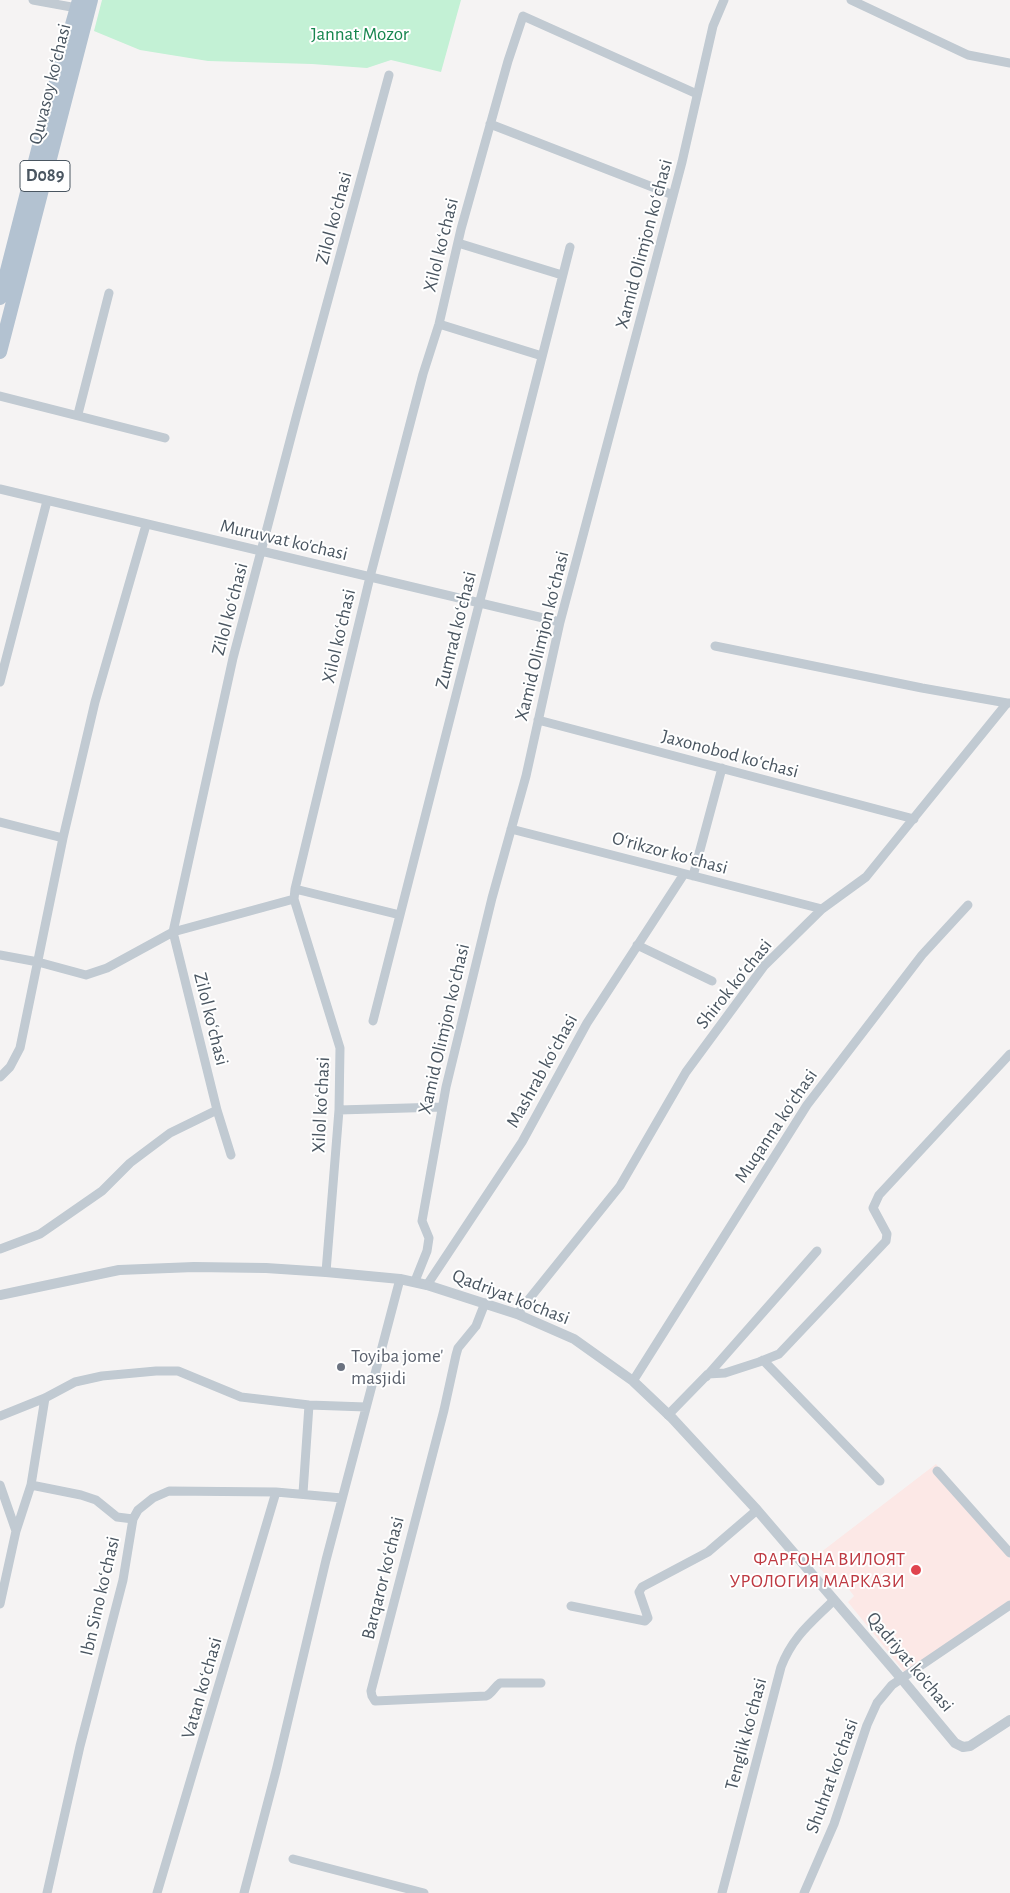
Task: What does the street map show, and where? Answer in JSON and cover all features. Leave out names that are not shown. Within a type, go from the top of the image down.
[{"type":"main road","name":"Quvasoy koʻchasi","points":[[0,352],[91,0]]},
{"type":"main road","name":"Quvasoy koʻchasi","points":[[0,298],[51,99],[78,4]]},
{"type":"street","points":[[33,0],[78,4]]},
{"type":"street","name":"Xamid Olimjon koʻchasi","points":[[415,1281],[427,1251],[429,1238],[422,1221],[442,1106],[492,898],[538,720],[560,622],[673,195],[713,26],[724,0]]},
{"type":"street","points":[[851,0],[968,55],[1010,63]]},
{"type":"street","name":"Xilol koʻchasi","points":[[326,1272],[339,1110],[340,1048],[294,899],[295,889],[370,577],[423,374],[439,324],[458,243],[490,124],[523,16],[697,94]]},
{"type":"street","name":"Zilol koʻchasi","points":[[231,1155],[217,1110],[173,932],[233,658],[297,414],[390,75]]},
{"type":"street","points":[[490,124],[673,195]]},
{"type":"street","points":[[458,243],[562,275]]},
{"type":"street","name":"Zumrad koʻchasi","points":[[374,1021],[570,247]]},
{"type":"street","points":[[78,414],[109,293]]},
{"type":"street","points":[[439,324],[542,356]]},
{"type":"street","points":[[0,396],[78,414],[165,438]]},
{"type":"street","name":"Muruvvat ko'chasi","points":[[0,489],[560,622]]},
{"type":"street","points":[[0,682],[47,501]]},
{"type":"street","points":[[0,1077],[10,1067],[20,1048],[63,838],[95,702],[146,525]]},
{"type":"street","points":[[715,646],[922,688],[1008,703]]},
{"type":"street","name":"Shirok koʻchasi","points":[[517,1314],[620,1186],[686,1072],[764,966],[822,909],[866,877],[1008,703]]},
{"type":"street","name":"Jaxonobod koʻchasi","points":[[538,720],[914,819]]},
{"type":"street","name":"Mashrab koʻchasi","points":[[427,1284],[522,1142],[587,1023],[637,945],[688,875],[722,768]]},
{"type":"street","points":[[0,822],[63,838]]},
{"type":"street","name":"Oʻrikzor koʻchasi","points":[[511,828],[822,909]]},
{"type":"street","points":[[295,889],[400,915]]},
{"type":"street","points":[[0,955],[38,962],[86,975],[107,968],[173,932],[294,899]]},
{"type":"street","name":"Muqanna koʻchasi","points":[[633,1381],[806,1105],[922,955],[968,904]]},
{"type":"street","points":[[637,945],[712,981]]},
{"type":"street","points":[[705,1377],[708,1374],[725,1373],[779,1354],[886,1241],[887,1234],[872,1208],[878,1195],[1010,1054]]},
{"type":"street","points":[[339,1110],[442,1106]]},
{"type":"street","points":[[0,1249],[40,1234],[102,1191],[130,1163],[170,1132],[217,1110]]},
{"type":"street","points":[[668,1415],[705,1377],[817,1251]]},
{"type":"street","name":"Qadriyat ko'chasi","points":[[0,1296],[119,1270],[194,1267],[266,1268],[415,1281],[517,1314],[574,1339],[633,1381],[668,1415],[757,1510],[955,1742],[963,1747],[979,1742],[1010,1720]]},
{"type":"street","points":[[244,1893],[276,1771],[342,1498],[400,1279]]},
{"type":"street","name":"Barqaror koʻchasi","points":[[485,1303],[476,1326],[458,1348],[444,1410],[371,1691],[375,1701],[486,1696],[500,1683],[541,1683]]},
{"type":"street","points":[[763,1360],[880,1482]]},
{"type":"street","points":[[0,1416],[45,1398],[75,1382],[131,1372],[168,1371],[187,1374],[241,1397],[309,1404],[366,1407]]},
{"type":"street","points":[[0,1604],[16,1531],[31,1485],[45,1398]]},
{"type":"street","points":[[303,1494],[309,1404]]},
{"type":"street","points":[[937,1471],[1010,1553]]},
{"type":"street","points":[[31,1485],[81,1495],[96,1500],[117,1517],[133,1519]]},
{"type":"street","points":[[0,1486],[16,1531]]},
{"type":"street","name":"Ibn Sino koʻchasi","points":[[47,1893],[80,1746],[123,1580],[133,1519],[138,1510],[152,1498],[168,1491],[276,1492],[342,1498]]},
{"type":"street","name":"Vatan koʻchasi","points":[[157,1893],[276,1492]]},
{"type":"street","points":[[571,1606],[645,1621],[648,1618],[639,1592],[642,1588],[708,1552],[757,1510]]},
{"type":"street","name":"Tenglik koʻchasi","points":[[722,1893],[781,1667],[788,1649],[800,1633],[834,1600]]},
{"type":"street","name":"Shuhrat koʻchasi","points":[[804,1893],[834,1824],[867,1725],[877,1703],[892,1685],[1010,1605]]},
{"type":"street","points":[[293,1859],[424,1893]]},
{"type":"shaded area","name":"ФАРҒОНА ВИЛОЯТ УРОЛОГИЯ МАРКАЗИ","points":[[936,1464],[1010,1559],[1010,1602],[905,1673],[848,1602],[854,1596],[844,1583],[842,1581],[835,1586],[812,1559]]},
{"type":"green space","name":"Jannat Mozor","points":[[102,0],[461,0],[441,72],[391,60],[367,68],[312,64],[208,61],[140,50],[94,31]]},
{"type":"place","name":"Toyiba jome' masjidi","points":[[341,1367]]},
{"type":"place","name":"ФАРҒОНА ВИЛОЯТ УРОЛОГИЯ МАРКАЗИ","points":[[916,1570]]}]
